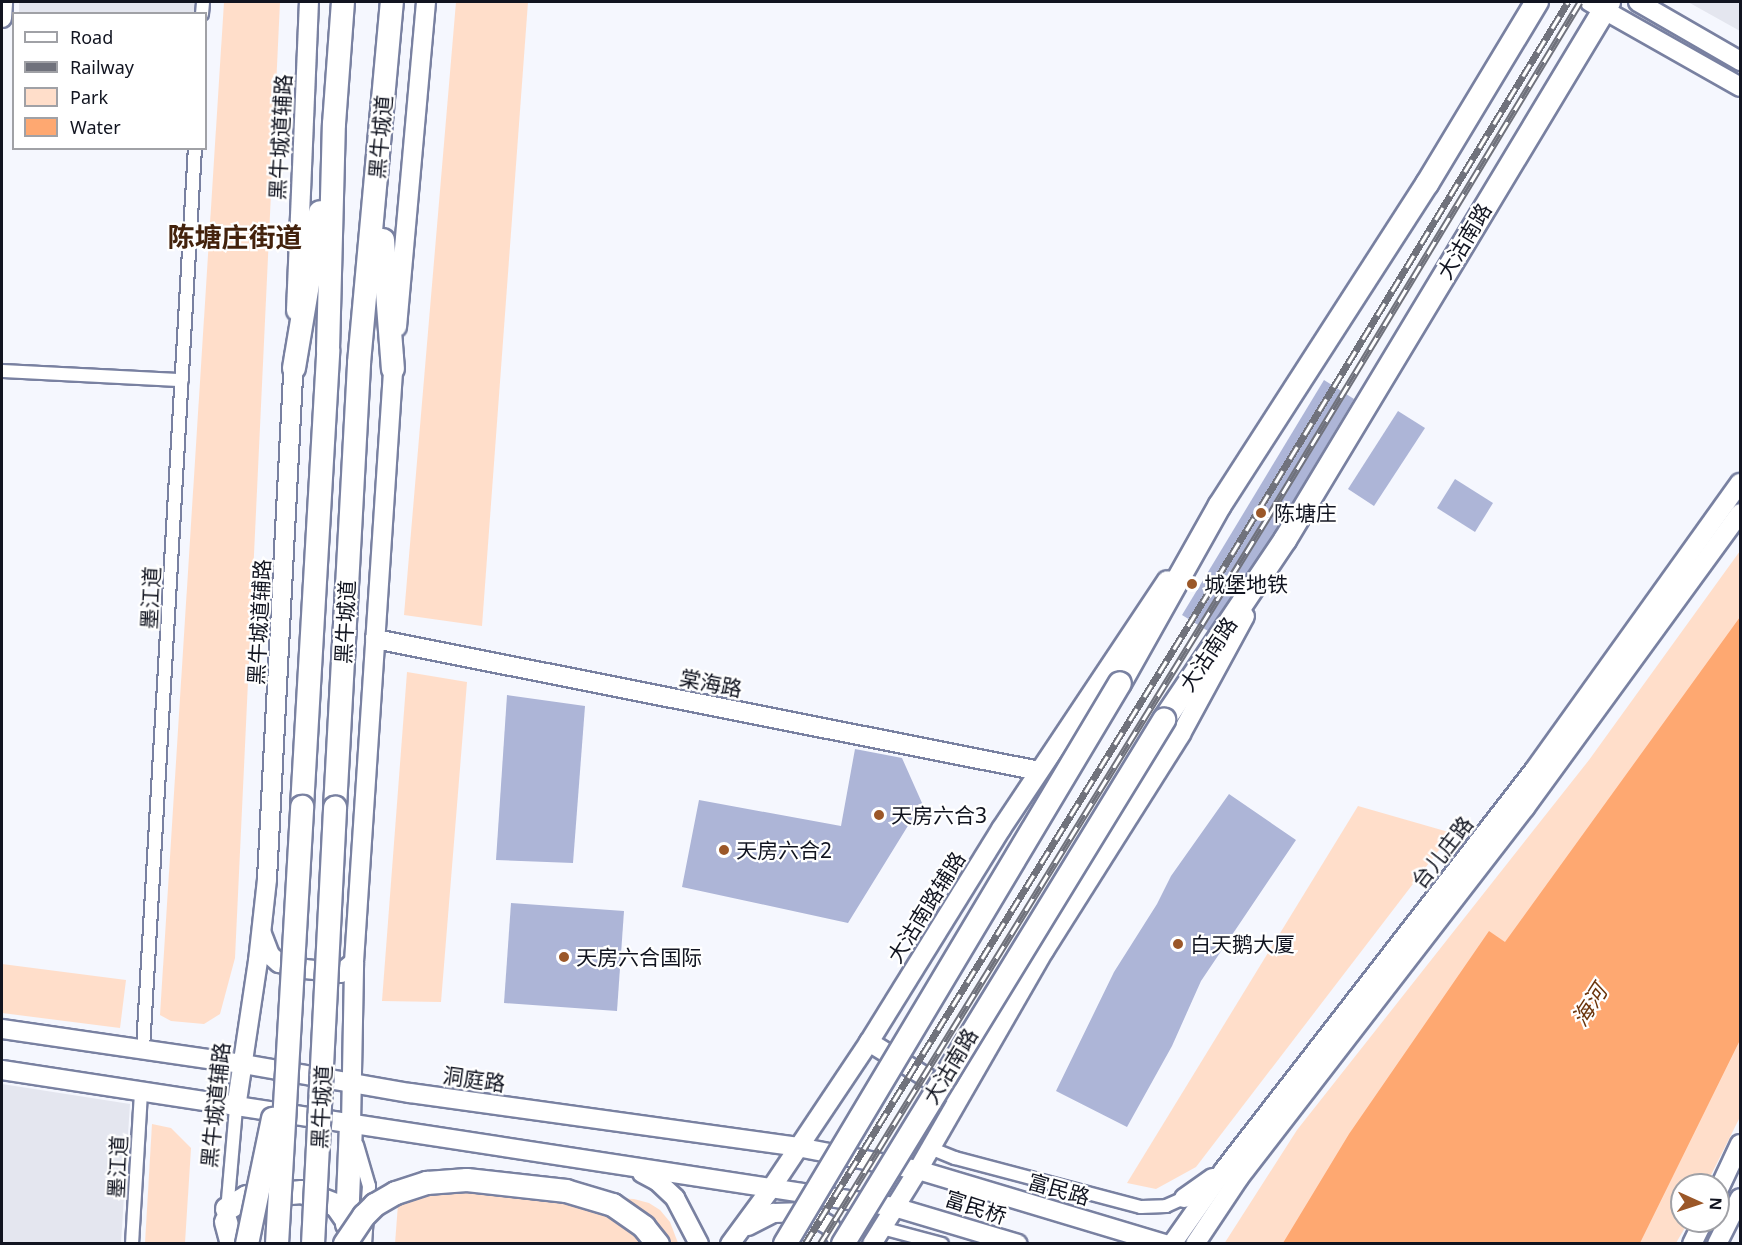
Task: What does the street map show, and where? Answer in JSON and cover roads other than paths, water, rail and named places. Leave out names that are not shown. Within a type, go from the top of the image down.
[{"type":"highway","name":"黑牛城道","points":[[277,1244],[286,1052],[328,350],[334,124],[343,2]]},
{"type":"highway","name":"黑牛城道","points":[[313,1244],[359,363],[392,2]]},
{"type":"highway","points":[[785,1244],[1120,683],[1220,505],[1427,184],[1538,2]]},
{"type":"highway","name":"大沽南路","points":[[841,1244],[1164,720],[1285,540],[1601,4]]},
{"type":"highway","points":[[383,116],[383,263],[393,369]]},
{"type":"highway","points":[[294,368],[334,124]]},
{"type":"highway","points":[[247,1244],[286,1052]]},
{"type":"highway","points":[[346,1236],[351,1125]]},
{"type":"highway","points":[[346,1236],[375,1205],[396,1193],[427,1183],[467,1180],[566,1191],[613,1205],[636,1221],[658,1244]]},
{"type":"highway","points":[[227,1230],[247,1197],[302,1192],[336,1205],[346,1236]]},
{"type":"street","points":[[2,18],[3,2]]},
{"type":"street","name":"黑牛城道辅路","points":[[227,1230],[236,1108],[268,867],[294,368],[299,183],[309,2]]},
{"type":"street","points":[[365,1244],[369,1186],[351,1125],[354,962],[393,369],[426,2]]},
{"type":"street","points":[[1638,2],[1740,61]]},
{"type":"street","points":[[1601,4],[1740,87]]},
{"type":"street","name":"墨江道","points":[[143,1049],[195,150]]},
{"type":"street","points":[[2,371],[182,380]]},
{"type":"street","name":"台儿庄路","points":[[1172,1244],[1224,1170],[1535,769],[1740,483]]},
{"type":"street","name":"大沽南路辅路","points":[[730,1244],[772,1187],[868,1042],[1039,771],[1220,505]]},
{"type":"street","name":"台儿庄路","points":[[1195,1244],[1239,1178],[1525,808],[1740,513]]},
{"type":"street","points":[[872,1244],[918,1170],[1044,951],[1181,734],[1285,540]]},
{"type":"street","name":"棠海路","points":[[375,639],[1039,771]]},
{"type":"street","points":[[261,933],[270,955],[279,963],[341,973],[354,962]]},
{"type":"street","name":"洞庭路","points":[[2,1029],[243,1064],[410,1093],[798,1147],[918,1170],[940,1179]]},
{"type":"street","points":[[868,1042],[958,1097]]},
{"type":"street","points":[[2,1070],[236,1108],[894,1207]]},
{"type":"street","name":"墨江道","points":[[132,1244],[141,1092]]},
{"type":"street","points":[[1726,1173],[1740,1144]]},
{"type":"street","points":[[930,1148],[955,1158],[1141,1207],[1166,1206],[1184,1198],[1224,1170]]},
{"type":"street","points":[[632,1168],[657,1181],[675,1198],[699,1244]]},
{"type":"street","name":"富民路","points":[[940,1179],[1165,1244]]},
{"type":"street","points":[[1717,1244],[1740,1198]]},
{"type":"street","name":"富民桥","points":[[894,1207],[921,1213],[1018,1244]]},
{"type":"street","points":[[743,1228],[774,1213],[798,1212],[815,1216],[830,1226],[841,1244]]},
{"type":"street","points":[[882,1228],[942,1244]]},
{"type":"water","name":"海河","points":[[1740,617],[1740,1040],[1674,1173],[1670,1173],[1670,1182],[1640,1243],[1283,1243],[1349,1134],[1489,931],[1505,942]]},
{"type":"railway","points":[[805,1244],[1188,626],[1568,2]]},
{"type":"railway","points":[[820,1244],[1268,517],[1580,2]]},
{"type":"place","name":"陈塘庄","points":[[1261,513]]},
{"type":"place","name":"城堡地铁","points":[[1192,584]]},
{"type":"place","name":"天房六合3","points":[[879,815]]},
{"type":"place","name":"天房六合2","points":[[724,850]]},
{"type":"place","name":"白天鹅大厦","points":[[1178,944]]},
{"type":"place","name":"天房六合国际","points":[[564,957]]},
{"type":"district","name":"陈塘庄街道","points":[[235,237]]}]
